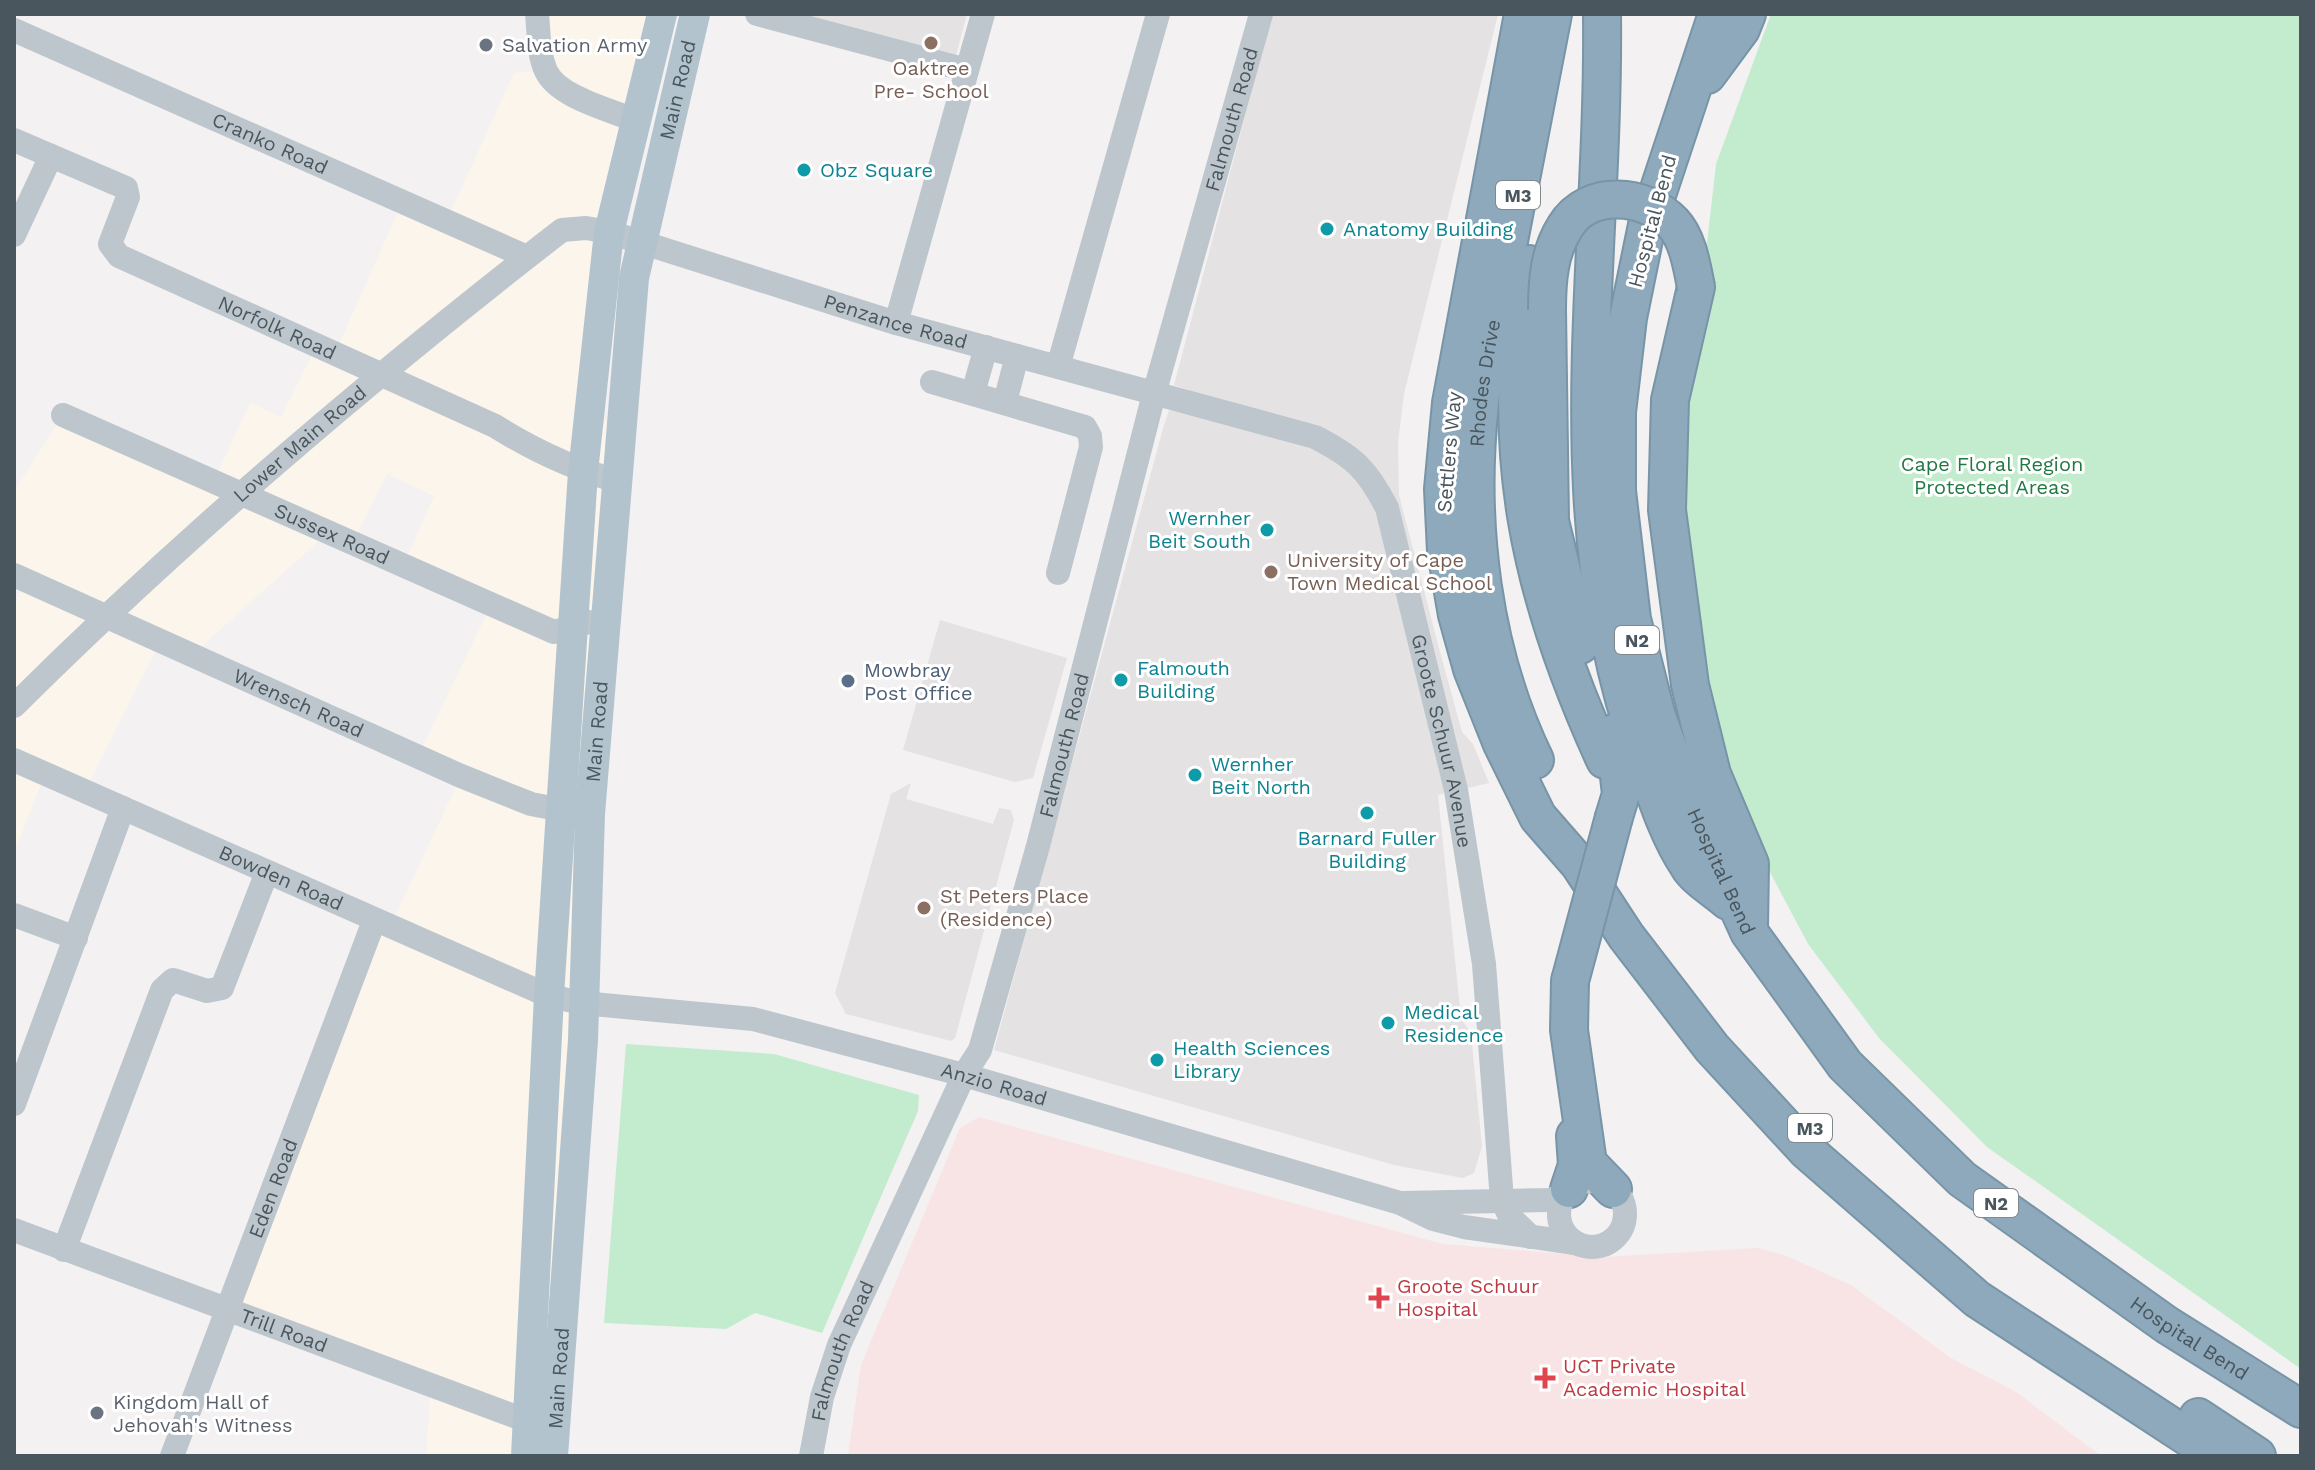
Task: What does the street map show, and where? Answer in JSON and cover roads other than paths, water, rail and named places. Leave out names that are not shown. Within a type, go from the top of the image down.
[{"type":"highway","name":"Settlers Way","points":[[1523,14],[1451,403],[1444,465],[1444,522],[1457,615],[1490,718],[1538,817],[1579,864]]},
{"type":"highway","name":"Rhodes Drive","points":[[1530,750],[1504,679],[1488,615],[1479,540],[1476,464],[1484,376],[1553,14]]},
{"type":"highway","points":[[1571,14],[1523,301],[1516,378],[1517,433],[1525,518],[1544,604],[1563,664],[1605,760]]},
{"type":"highway","points":[[1602,14],[1603,89],[1589,429],[1590,512],[1601,598],[1621,692],[1658,799],[1688,867],[1742,920]]},
{"type":"highway","name":"N2","points":[[1692,96],[1717,14]]},
{"type":"highway","points":[[1692,96],[1741,29],[1747,14]]},
{"type":"highway","points":[[1567,1192],[1577,1165],[1570,981],[1621,794],[1617,745],[1581,593],[1568,482],[1570,345],[1603,89]]},
{"type":"highway","name":"Hospital Bend","points":[[1692,96],[1658,185],[1635,278],[1617,412],[1617,491],[1632,619],[1656,713],[1679,778],[1742,920],[1845,1065],[1962,1179],[2167,1325],[2301,1409]]},
{"type":"highway","points":[[1614,816],[1605,760],[1550,521],[1547,310],[1551,256],[1566,224],[1590,205],[1619,198],[1652,206],[1675,225],[1689,255],[1696,287],[1670,400],[1667,510],[1690,685],[1712,774],[1750,864],[1742,920]]},
{"type":"highway","points":[[1530,750],[1579,864],[1626,936],[1712,1048],[1807,1151],[1977,1299],[2217,1456]]},
{"type":"highway","name":"M3","points":[[1530,750],[1572,832],[1703,1011],[1826,1145],[2011,1296],[2257,1456]]},
{"type":"highway","points":[[1572,1054],[1588,1163],[1613,1189]]},
{"type":"main road","name":"Main Road","points":[[526,1456],[543,1423],[583,1040],[576,813],[566,714],[583,472],[609,232],[662,14]]},
{"type":"main road","name":"Main Road","points":[[553,1456],[543,1423],[549,996],[576,813],[598,718],[634,278],[695,14]]},
{"type":"main road","points":[[577,553],[611,556]]},
{"type":"main road","points":[[566,714],[598,718]]},
{"type":"street","points":[[537,14],[540,51],[551,79],[563,89],[634,120]]},
{"type":"street","points":[[757,14],[967,70]]},
{"type":"street","points":[[896,323],[983,14]]},
{"type":"street","points":[[1058,367],[1158,14]]},
{"type":"street","name":"Falmouth Road","points":[[811,1456],[822,1397],[839,1345],[964,1075],[980,1050],[1034,861],[1154,394],[1261,14]]},
{"type":"street","name":"Cranko Road","points":[[14,30],[527,257]]},
{"type":"street","points":[[14,140],[51,156],[14,235]]},
{"type":"street","name":"Norfolk Road","points":[[51,156],[126,188],[128,197],[111,236],[113,252],[495,426],[532,449],[583,472],[618,481]]},
{"type":"street","name":"Lower Main Road","points":[[14,706],[105,615],[239,494],[527,257],[562,230],[586,228],[609,232]]},
{"type":"street","name":"Penzance Road","points":[[609,232],[896,323],[1154,394]]},
{"type":"street","points":[[973,393],[986,347]]},
{"type":"street","points":[[1005,402],[1017,356]]},
{"type":"street","points":[[932,382],[1075,421],[1090,436],[1058,573]]},
{"type":"street","name":"Groote Schuur Avenue","points":[[1154,394],[1315,437],[1352,456],[1373,480],[1387,508],[1456,790],[1484,964],[1502,1200]]},
{"type":"street","name":"Sussex Road","points":[[63,415],[490,607],[554,632],[605,618]]},
{"type":"street","name":"Wrensch Road","points":[[14,575],[461,776],[531,804],[576,813]]},
{"type":"street","name":"Bowden Road","points":[[14,760],[549,996]]},
{"type":"street","points":[[14,1104],[123,808]]},
{"type":"street","points":[[64,1250],[162,990],[173,980],[207,991],[222,988],[267,872]]},
{"type":"street","points":[[14,915],[76,938]]},
{"type":"street","name":"Eden Road","points":[[172,1456],[374,921]]},
{"type":"street","name":"Anzio Road","points":[[549,996],[582,1003],[753,1019],[964,1075],[1400,1203],[1433,1219],[1464,1227],[1575,1243]]},
{"type":"street","points":[[1592,1181],[1613,1189],[1624,1206],[1624,1222],[1618,1234],[1608,1243],[1593,1247],[1575,1243],[1568,1237],[1559,1219],[1567,1192],[1592,1181]]},
{"type":"street","name":"Anzio Road","points":[[1400,1203],[1550,1200],[1567,1192]]},
{"type":"street","points":[[1502,1200],[1510,1217],[1531,1237]]},
{"type":"street","name":"Trill Road","points":[[14,1230],[543,1423]]},
{"type":"place","name":"Oaktree Pre- School","points":[[931,43]]},
{"type":"place","name":"Salvation Army","points":[[486,45]]},
{"type":"place","name":"Obz Square","points":[[804,170]]},
{"type":"place","name":"Anatomy Building","points":[[1327,229]]},
{"type":"place","name":"Wernher Beit South","points":[[1267,530]]},
{"type":"place","name":"University of Cape Town Medical School","points":[[1271,572]]},
{"type":"place","name":"Falmouth Building","points":[[1121,680]]},
{"type":"place","name":"Mowbray Post Office","points":[[848,681]]},
{"type":"place","name":"Wernher Beit North","points":[[1195,775]]},
{"type":"place","name":"Barnard Fuller Building","points":[[1367,813]]},
{"type":"place","name":"St Peters Place (Residence)","points":[[924,908]]},
{"type":"place","name":"Medical Residence","points":[[1388,1023]]},
{"type":"place","name":"Health Sciences Library","points":[[1157,1060]]},
{"type":"place","name":"Groote Schuur Hospital","points":[[1379,1298]]},
{"type":"place","name":"UCT Private Academic Hospital","points":[[1545,1378]]},
{"type":"place","name":"Kingdom Hall of Jehovah's Witness","points":[[97,1413]]},
{"type":"park label","name":"Cape Floral Region Protected Areas","points":[[1992,476]]}]
